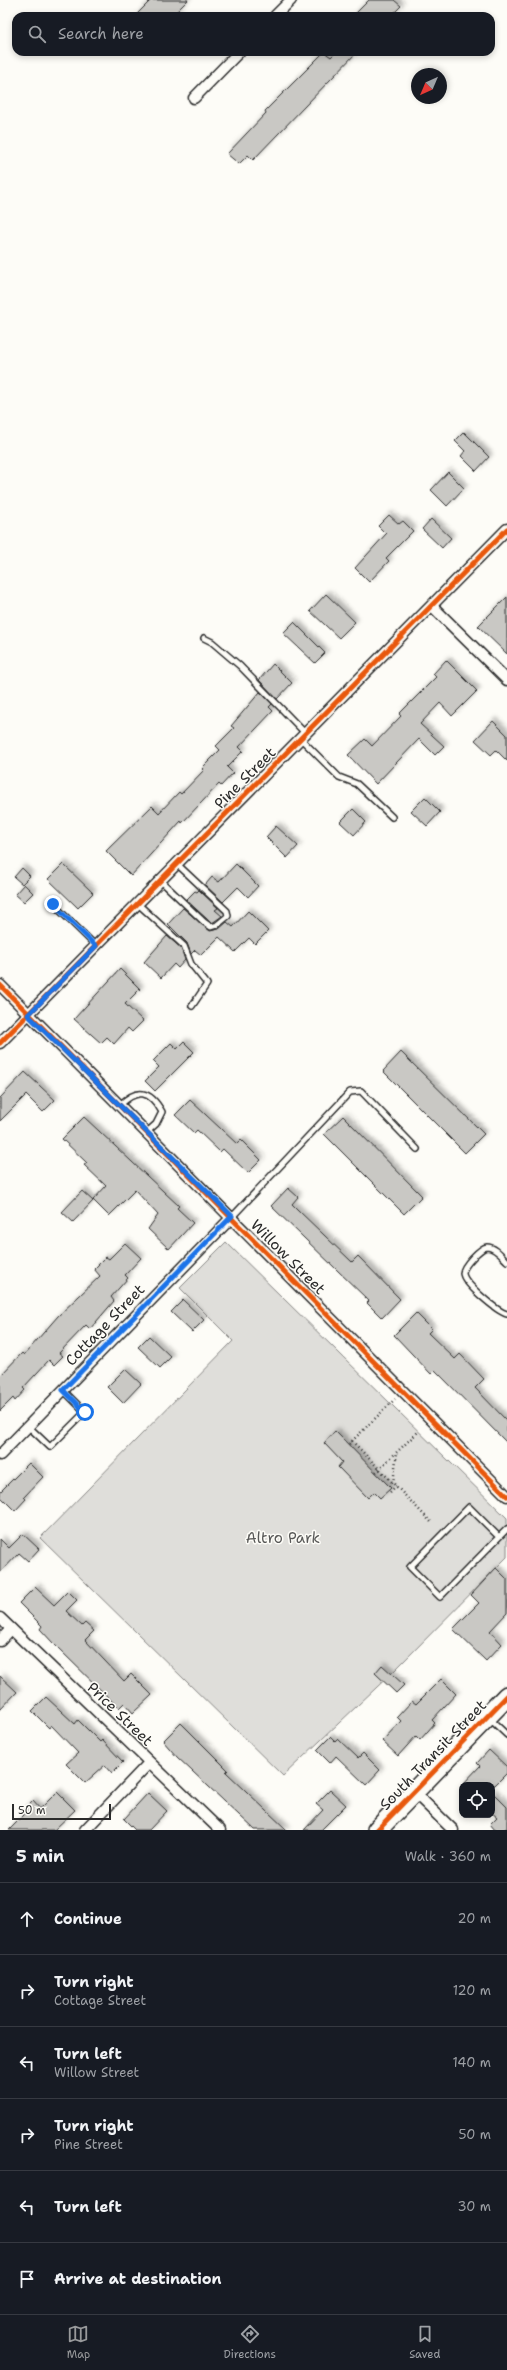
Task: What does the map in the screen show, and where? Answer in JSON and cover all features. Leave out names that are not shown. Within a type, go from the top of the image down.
[{"type":"highway","name":"South Transit Street","points":[[377,1830],[507,1696]]},
{"type":"street","points":[[279,12],[291,0]]},
{"type":"street","points":[[194,98],[235,56]]},
{"type":"street","name":"Pine Street","points":[[0,1043],[507,529]]},
{"type":"street","points":[[432,606],[507,680]]},
{"type":"street","name":"Willow Street","points":[[0,985],[28,1015],[232,1216],[507,1496]]},
{"type":"street","name":"Cottage Street","points":[[0,1455],[232,1216]]},
{"type":"street","name":"Price Street","points":[[0,1618],[220,1830]]},
{"type":"street","points":[[0,1641],[11,1629]]},
{"type":"street","points":[[85,1830],[149,1763]]},
{"type":"street","points":[[414,1792],[453,1830]]},
{"type":"lane","points":[[204,638],[212,642],[240,666],[339,776],[357,784],[392,817]]},
{"type":"lane","points":[[161,881],[211,927],[217,925],[228,916],[227,911],[178,864]]},
{"type":"lane","points":[[53,904],[96,946]]},
{"type":"lane","points":[[138,904],[184,946],[191,964],[207,984],[192,1006]]},
{"type":"lane","points":[[232,1216],[350,1092],[361,1091],[417,1149]]},
{"type":"lane","points":[[120,1106],[129,1096],[141,1092],[146,1094],[159,1106],[162,1112],[156,1124],[147,1132]]},
{"type":"lane","points":[[507,1261],[495,1249],[488,1247],[483,1248],[465,1266],[463,1273],[466,1281],[499,1311],[507,1314]]},
{"type":"lane","points":[[28,1426],[50,1447],[85,1412],[63,1390]]},
{"type":"lane","points":[[499,1537],[469,1507],[410,1567],[440,1597],[507,1529]]},
{"type":"lane","points":[[487,1716],[507,1735]]},
{"type":"path","points":[[349,1444],[395,1399]]},
{"type":"path","points":[[376,1472],[418,1430]]},
{"type":"path","points":[[352,1441],[432,1522]]},
{"type":"path","points":[[393,1483],[397,1451]]},
{"type":"path","points":[[390,1492],[396,1486]]},
{"type":"green space","name":"Altro Park","points":[[226,1242],[507,1518],[507,1557],[395,1670],[283,1776],[40,1538],[233,1341],[180,1288]]},
{"type":"building","points":[[151,0],[188,0],[176,12],[139,12]]},
{"type":"building","points":[[369,0],[394,0],[401,6],[395,12],[357,12]]},
{"type":"building","points":[[320,56],[353,56],[253,160],[248,155],[239,164],[227,154],[266,113],[265,111]]},
{"type":"building","points":[[464,432],[489,457],[476,471],[461,456],[465,451],[455,441]]},
{"type":"building","points":[[448,472],[464,488],[447,506],[431,490]]},
{"type":"building","points":[[389,515],[399,524],[403,521],[413,531],[386,558],[389,561],[369,582],[355,568],[386,534],[378,526]]},
{"type":"building","points":[[431,519],[451,538],[442,548],[422,529]]},
{"type":"building","points":[[326,594],[355,622],[339,638],[310,611]]},
{"type":"building","points":[[507,597],[507,654],[478,626]]},
{"type":"building","points":[[294,622],[325,653],[315,663],[283,633]]},
{"type":"building","points":[[446,660],[477,691],[452,716],[440,703],[420,724],[444,746],[435,755],[419,739],[376,784],[348,755],[365,739],[372,746],[401,716],[399,714],[436,677],[433,674]]},
{"type":"building","points":[[273,664],[292,683],[277,699],[259,680]]},
{"type":"building","points":[[260,692],[272,704],[269,707],[273,711],[239,747],[243,751],[227,767],[233,773],[221,786],[219,784],[182,823],[181,821],[131,876],[106,851],[152,806],[159,813],[179,792],[181,794],[204,770],[202,768],[220,750],[216,746],[234,728],[231,726]]},
{"type":"building","points":[[493,721],[507,735],[507,761],[496,750],[491,755],[475,740]]},
{"type":"building","points":[[425,797],[440,812],[427,826],[411,811]]},
{"type":"building","points":[[353,809],[366,822],[354,835],[340,822]]},
{"type":"building","points":[[276,826],[298,846],[287,858],[266,837]]},
{"type":"building","points":[[63,864],[93,893],[78,908],[48,879]]},
{"type":"building","points":[[236,864],[258,886],[248,897],[238,887],[223,902],[205,885],[212,877],[219,882]]},
{"type":"building","points":[[22,868],[30,876],[22,884],[14,877]]},
{"type":"building","points":[[24,884],[33,893],[24,902],[15,894]]},
{"type":"building","points":[[199,890],[218,908],[215,910],[222,916],[212,923],[186,900],[195,891],[197,892]]},
{"type":"building","points":[[183,908],[210,931],[219,929],[227,922],[233,927],[248,911],[268,931],[255,944],[249,938],[235,952],[219,937],[201,955],[195,950],[191,954],[187,943],[168,924]]},
{"type":"building","points":[[167,936],[181,948],[185,960],[178,968],[174,964],[161,978],[144,962]]},
{"type":"building","points":[[120,969],[140,989],[125,1004],[143,1021],[132,1032],[128,1028],[114,1044],[107,1037],[101,1043],[74,1019]]},
{"type":"building","points":[[184,1042],[194,1052],[155,1091],[145,1081],[159,1067],[153,1061],[171,1043],[177,1049]]},
{"type":"building","points":[[401,1052],[484,1134],[465,1153],[383,1071]]},
{"type":"building","points":[[25,1072],[55,1100],[43,1112],[26,1095],[0,1121],[0,1098]]},
{"type":"building","points":[[190,1100],[237,1144],[241,1140],[261,1160],[248,1173],[223,1149],[220,1152],[197,1130],[194,1133],[175,1115]]},
{"type":"building","points":[[343,1116],[422,1196],[404,1214],[324,1134]]},
{"type":"building","points":[[84,1117],[179,1206],[177,1208],[193,1223],[169,1249],[148,1229],[158,1215],[135,1190],[109,1216],[93,1200],[106,1186],[84,1165],[87,1163],[62,1139]]},
{"type":"building","points":[[288,1188],[298,1197],[292,1204],[297,1209],[352,1262],[358,1256],[400,1299],[382,1318],[367,1303],[369,1301],[271,1206]]},
{"type":"building","points":[[82,1191],[93,1201],[73,1222],[62,1212]]},
{"type":"building","points":[[125,1243],[141,1258],[125,1275],[128,1278],[111,1297],[114,1301],[90,1329],[86,1325],[59,1353],[63,1356],[54,1365],[49,1360],[23,1388],[25,1390],[15,1401],[13,1398],[0,1411],[0,1376],[22,1353],[24,1355],[58,1316],[100,1276],[94,1269],[106,1257],[109,1259]]},
{"type":"building","points":[[183,1300],[204,1320],[192,1332],[171,1312]]},
{"type":"building","points":[[416,1313],[432,1329],[428,1333],[455,1359],[460,1354],[484,1379],[475,1388],[507,1421],[507,1443],[435,1370],[431,1374],[394,1335]]},
{"type":"building","points":[[149,1336],[171,1357],[160,1368],[138,1347]]},
{"type":"building","points":[[125,1369],[141,1384],[123,1403],[107,1387]]},
{"type":"building","points":[[335,1431],[391,1488],[380,1498],[374,1492],[368,1498],[338,1467],[342,1462],[324,1443]]},
{"type":"building","points":[[29,1463],[43,1477],[24,1497],[26,1499],[15,1511],[0,1496],[0,1492]]},
{"type":"building","points":[[23,1534],[39,1549],[28,1561],[19,1553],[0,1573],[0,1539],[9,1548]]},
{"type":"building","points":[[496,1568],[507,1579],[507,1613],[490,1631],[502,1644],[486,1661],[453,1629],[479,1603],[471,1595]]},
{"type":"building","points":[[35,1587],[54,1605],[68,1591],[77,1600],[66,1611],[82,1626],[85,1623],[94,1631],[85,1640],[124,1681],[131,1674],[152,1695],[133,1713],[124,1703],[119,1708],[53,1643],[40,1629],[42,1626],[19,1603]]},
{"type":"building","points":[[382,1665],[404,1685],[396,1693],[375,1673]]},
{"type":"building","points":[[0,1676],[17,1692],[0,1710]]},
{"type":"building","points":[[441,1679],[456,1694],[432,1720],[435,1723],[420,1740],[416,1736],[398,1756],[382,1741],[401,1721],[397,1717],[412,1701],[416,1704]]},
{"type":"building","points":[[46,1697],[75,1724],[78,1720],[100,1742],[102,1740],[123,1762],[112,1773],[105,1765],[85,1783],[66,1764],[78,1753],[51,1725],[49,1728],[32,1711]]},
{"type":"building","points":[[181,1723],[228,1770],[226,1772],[287,1830],[255,1830],[177,1757],[163,1741]]},
{"type":"building","points":[[330,1737],[335,1742],[338,1739],[358,1758],[363,1753],[380,1770],[366,1785],[336,1756],[330,1763],[317,1750]]},
{"type":"building","points":[[489,1750],[507,1767],[507,1773],[495,1785],[495,1782],[465,1782],[480,1766],[477,1763]]},
{"type":"building","points":[[330,1790],[346,1805],[321,1830],[304,1830],[323,1810],[316,1804]]},
{"type":"building","points":[[57,1792],[75,1810],[54,1830],[9,1830],[24,1815],[22,1812],[33,1801],[40,1809]]},
{"type":"building","points":[[148,1793],[167,1811],[149,1830],[135,1830],[124,1819]]},
{"type":"building","points":[[495,1795],[507,1807],[507,1828],[503,1830],[495,1830],[490,1824],[497,1817],[495,1815]]},
{"type":"cycle path","points":[[0,1043],[507,529]]},
{"type":"cycle path","points":[[0,985],[507,1496]]},
{"type":"cycle path","points":[[377,1830],[507,1696]]},
{"type":"route","points":[[53,904],[96,946],[28,1015],[232,1216],[63,1390],[85,1412]]}]
